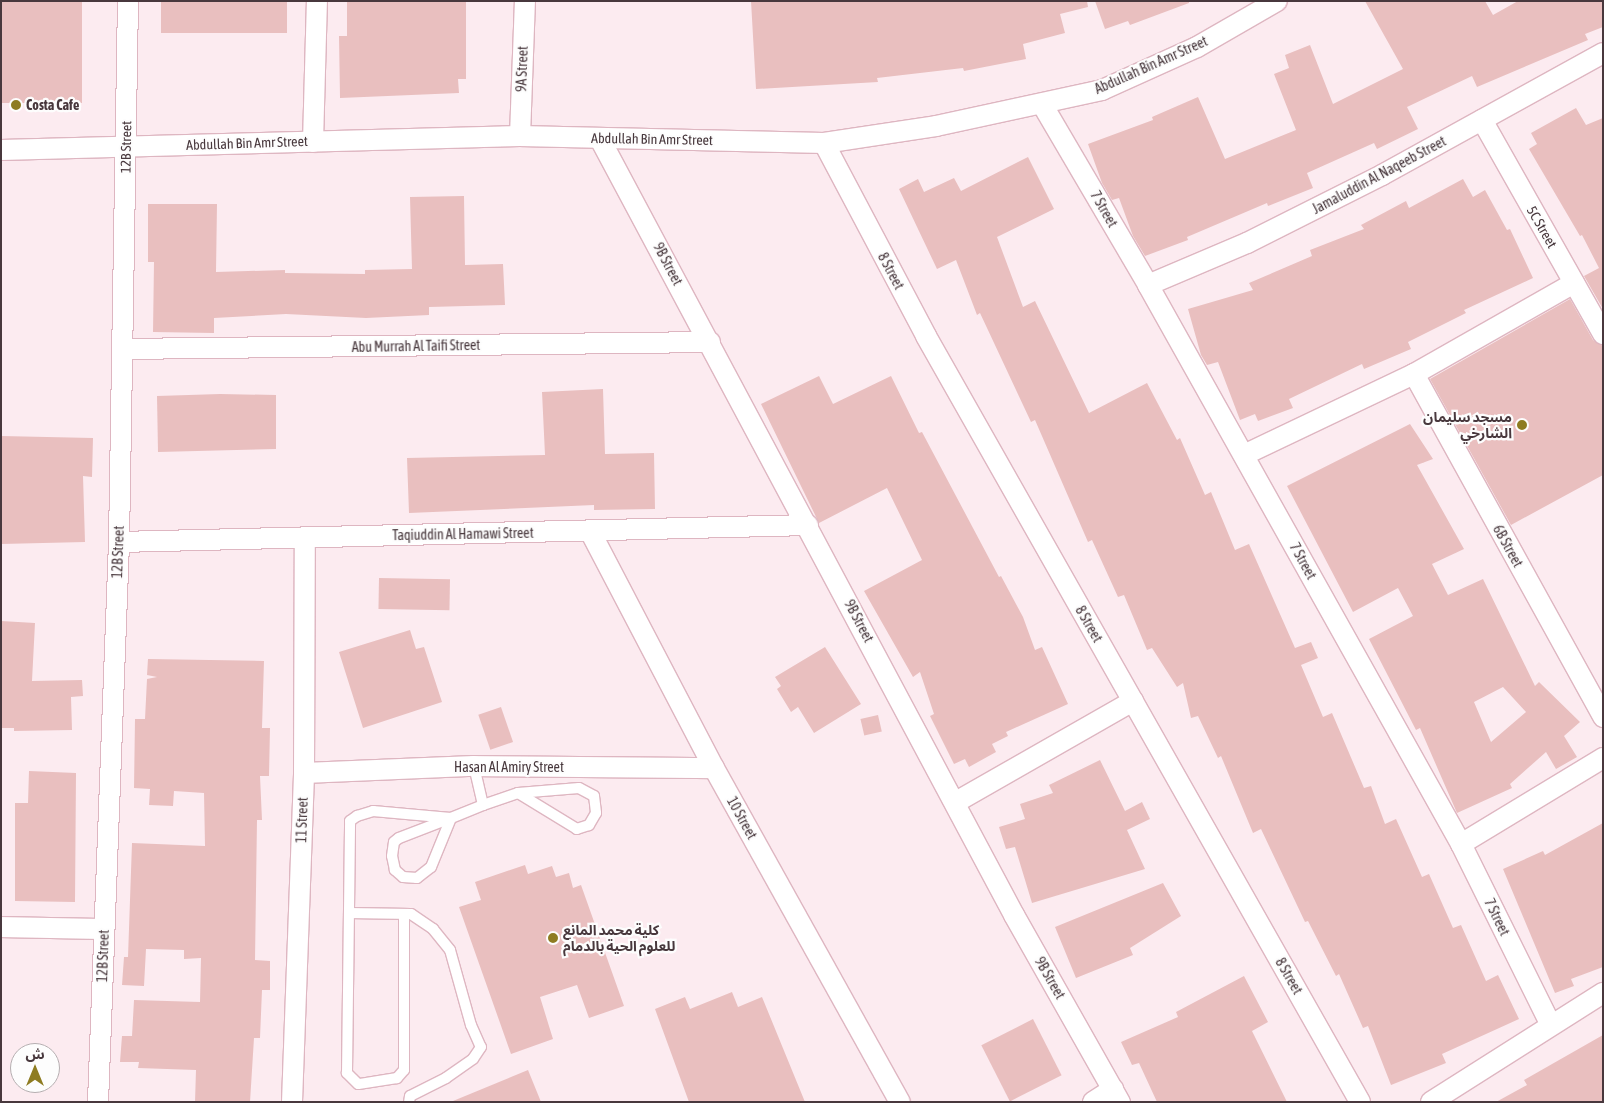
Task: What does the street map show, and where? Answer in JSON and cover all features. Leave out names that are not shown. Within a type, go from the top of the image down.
[{"type":"street","name":"12B Street","points":[[98,1102],[118,542],[128,1]]},
{"type":"street","points":[[313,142],[317,1]]},
{"type":"street","name":"9A Street","points":[[520,136],[525,1]]},
{"type":"street","name":"Abdullah Bin Amr Street","points":[[1,150],[520,136],[824,142],[936,126],[1102,90],[1197,47],[1277,1]]},
{"type":"street","name":"Jamaluddin Al Naqeeb Street","points":[[1148,285],[1264,234],[1382,175],[1603,53]]},
{"type":"street","name":"7 Street","points":[[1042,104],[1148,285],[1461,844],[1551,1025]]},
{"type":"street","name":"5C Street","points":[[1482,120],[1603,334]]},
{"type":"street","name":"9B Street","points":[[600,138],[956,802],[1014,915],[1117,1095]]},
{"type":"street","name":"8 Street","points":[[824,142],[926,336],[1360,1102]]},
{"type":"street","points":[[1244,455],[1414,374],[1574,282]]},
{"type":"street","name":"Abu Murrah Al Taifi Street","points":[[122,349],[710,342]]},
{"type":"street","name":"6B Street","points":[[1414,374],[1603,717]]},
{"type":"street","name":"Taqiuddin Al Hamawi Street","points":[[118,542],[808,525]]},
{"type":"street","name":"10 Street","points":[[590,530],[714,768],[900,1102]]},
{"type":"street","name":"11 Street","points":[[292,1102],[304,773],[305,538]]},
{"type":"street","points":[[956,802],[1133,700]]},
{"type":"street","points":[[1461,844],[1603,758]]},
{"type":"street","name":"Hasan Al Amiry Street","points":[[304,773],[474,766],[714,768]]},
{"type":"street","points":[[1,927],[104,929]]},
{"type":"street","points":[[1431,1102],[1603,993]]},
{"type":"street","points":[[1093,1102],[1117,1095]]},
{"type":"lane","points":[[474,766],[483,805]]},
{"type":"lane","points":[[451,818],[431,867],[417,878],[398,874],[392,863],[394,842],[451,818],[483,805],[518,793],[579,788],[594,796],[596,813],[589,825],[577,829],[518,793]]},
{"type":"lane","points":[[404,914],[404,1070],[397,1078],[365,1085],[353,1080],[347,1073],[350,821],[356,816],[373,811],[451,818]]},
{"type":"lane","points":[[349,913],[411,914],[433,930],[450,950],[471,1025],[481,1047],[473,1059],[446,1078],[410,1096],[409,1102]]},
{"type":"building","points":[[1,1],[82,1],[82,103],[1,103]]},
{"type":"building","points":[[161,1],[287,1],[287,33],[161,33]]},
{"type":"building","points":[[347,1],[466,1],[466,79],[458,79],[459,93],[340,98],[339,36],[347,36]]},
{"type":"building","points":[[751,1],[1087,1],[1088,7],[1060,14],[1065,33],[1023,44],[1026,59],[964,71],[963,68],[877,78],[878,82],[756,89]]},
{"type":"building","points":[[1095,1],[1189,1],[1189,3],[1130,25],[1128,21],[1105,29]]},
{"type":"building","points":[[1365,1],[1485,1],[1493,15],[1518,1],[1603,1],[1603,27],[1585,34],[1588,40],[1477,87],[1472,76],[1407,107],[1418,129],[1377,149],[1374,143],[1307,173],[1313,188],[1268,206],[1267,203],[1187,237],[1188,240],[1145,256],[1133,236],[1119,198],[1112,200],[1102,183],[1088,144],[1153,120],[1152,117],[1198,97],[1225,159],[1296,130],[1274,74],[1289,68],[1285,55],[1310,45],[1333,104],[1403,69]]},
{"type":"building","points":[[1576,108],[1586,125],[1603,118],[1603,309],[1584,276],[1599,268],[1582,235],[1580,236],[1529,149],[1537,144],[1531,133]]},
{"type":"building","points":[[1028,157],[1054,209],[997,237],[1023,307],[1035,301],[1089,413],[1147,383],[1177,440],[1180,438],[1205,495],[1211,492],[1235,550],[1249,544],[1295,648],[1311,642],[1318,658],[1301,665],[1323,717],[1332,713],[1364,788],[1371,786],[1385,824],[1396,819],[1422,877],[1429,874],[1453,928],[1461,925],[1486,981],[1498,975],[1519,1019],[1442,1054],[1446,1063],[1391,1085],[1368,1026],[1363,1028],[1339,974],[1336,976],[1308,921],[1305,922],[1261,829],[1253,833],[1221,756],[1218,758],[1198,716],[1191,718],[1183,683],[1177,687],[1152,648],[1147,650],[1124,595],[1118,597],[1092,540],[1088,542],[1035,420],[1031,422],[980,313],[977,315],[956,260],[937,269],[899,189],[918,179],[924,192],[954,178],[961,191]]},
{"type":"building","points":[[1463,179],[1473,197],[1485,190],[1507,230],[1510,229],[1533,278],[1464,310],[1466,313],[1408,342],[1411,349],[1364,369],[1362,364],[1289,399],[1293,408],[1258,421],[1255,414],[1240,420],[1218,362],[1207,365],[1201,355],[1188,309],[1253,290],[1249,283],[1312,256],[1310,250],[1364,229],[1361,225],[1406,201],[1409,208]]},
{"type":"building","points":[[464,196],[465,265],[503,264],[505,305],[429,307],[429,315],[366,318],[286,314],[214,318],[214,333],[153,332],[154,262],[148,262],[148,204],[217,204],[216,272],[285,270],[285,273],[365,274],[365,270],[412,269],[410,197]]},
{"type":"building","name":"مسجد سليمان الشارخي","points":[[1570,299],[1593,340],[1603,346],[1603,475],[1511,525],[1430,379]]},
{"type":"building","points":[[819,376],[833,404],[891,376],[919,433],[922,432],[999,577],[1001,576],[1023,617],[1035,650],[1042,647],[1068,704],[1006,732],[1008,736],[992,744],[996,752],[969,767],[965,759],[954,764],[930,716],[934,714],[920,672],[913,677],[864,591],[922,560],[887,488],[819,523],[761,404]]},
{"type":"building","points":[[603,389],[605,454],[654,453],[655,509],[594,510],[594,505],[409,513],[407,458],[545,455],[542,392]]},
{"type":"building","points":[[276,395],[276,449],[158,452],[157,396]]},
{"type":"building","points":[[1410,424],[1433,459],[1417,465],[1464,549],[1432,564],[1448,595],[1483,579],[1535,686],[1539,682],[1580,722],[1564,736],[1577,757],[1556,769],[1546,752],[1510,784],[1512,788],[1457,813],[1420,728],[1416,730],[1369,639],[1413,616],[1398,588],[1353,612],[1287,486]],"holes":[[[1503,687],[1526,712],[1491,742],[1474,702]]]},
{"type":"building","points":[[1,436],[93,438],[92,477],[83,476],[85,542],[1,544]]},
{"type":"building","points":[[379,578],[450,579],[449,610],[378,609]]},
{"type":"building","points":[[1,621],[35,623],[32,681],[82,680],[83,696],[71,697],[72,730],[14,731],[14,728],[1,728]]},
{"type":"building","points":[[410,630],[416,649],[424,647],[442,702],[363,728],[339,652]]},
{"type":"building","points":[[825,647],[861,704],[814,733],[798,707],[791,712],[777,689],[781,686],[775,677]]},
{"type":"building","points":[[148,659],[264,661],[262,728],[270,728],[269,776],[260,776],[262,820],[257,820],[255,960],[270,961],[270,990],[262,990],[260,1038],[254,1038],[250,1102],[195,1102],[196,1070],[138,1068],[139,1062],[120,1062],[122,1036],[132,1036],[134,1000],[200,1002],[201,958],[184,959],[184,950],[146,949],[144,986],[122,985],[124,957],[128,957],[132,843],[205,846],[204,793],[174,791],[173,806],[149,805],[150,789],[134,788],[135,719],[145,719],[147,679],[157,677],[147,675]]},
{"type":"building","points":[[501,707],[513,742],[490,750],[478,715]]},
{"type":"building","points":[[878,715],[882,732],[864,736],[860,719]]},
{"type":"building","points":[[1100,760],[1125,811],[1142,802],[1150,819],[1127,830],[1145,869],[1032,903],[1015,847],[1006,849],[999,827],[1025,819],[1020,804],[1053,793],[1049,785]]},
{"type":"building","points":[[29,771],[76,773],[75,902],[15,901],[15,803],[28,803]]},
{"type":"building","points":[[1603,823],[1603,967],[1571,979],[1574,986],[1555,993],[1503,869],[1543,851],[1545,855]]},
{"type":"building","points":[[525,865],[528,874],[552,866],[556,877],[569,873],[573,888],[581,885],[624,1006],[589,1018],[577,985],[540,997],[553,1039],[511,1054],[459,907],[481,900],[475,882]]},
{"type":"building","points":[[1163,883],[1181,916],[1130,948],[1133,955],[1076,978],[1055,927]]},
{"type":"building","points":[[1244,976],[1268,1022],[1252,1031],[1287,1102],[1157,1102],[1139,1063],[1132,1065],[1121,1042],[1178,1017],[1176,1012]]},
{"type":"building","points":[[732,992],[738,1007],[762,997],[805,1102],[689,1102],[655,1009],[685,997],[690,1009]]},
{"type":"building","points":[[1033,1019],[1062,1075],[1010,1101],[981,1045]]},
{"type":"building","points":[[1603,1035],[1603,1102],[1496,1102],[1527,1085],[1524,1080]]},
{"type":"building","points":[[528,1070],[541,1102],[453,1102],[453,1101]]},
{"type":"place","name":"Costa Cafe","points":[[16,105]]},
{"type":"place","name":"مسجد سليمان الشارخي","points":[[1522,425]]},
{"type":"place","name":"كلية محمد المانع للعلوم الحية بالدمام","points":[[553,938]]}]
